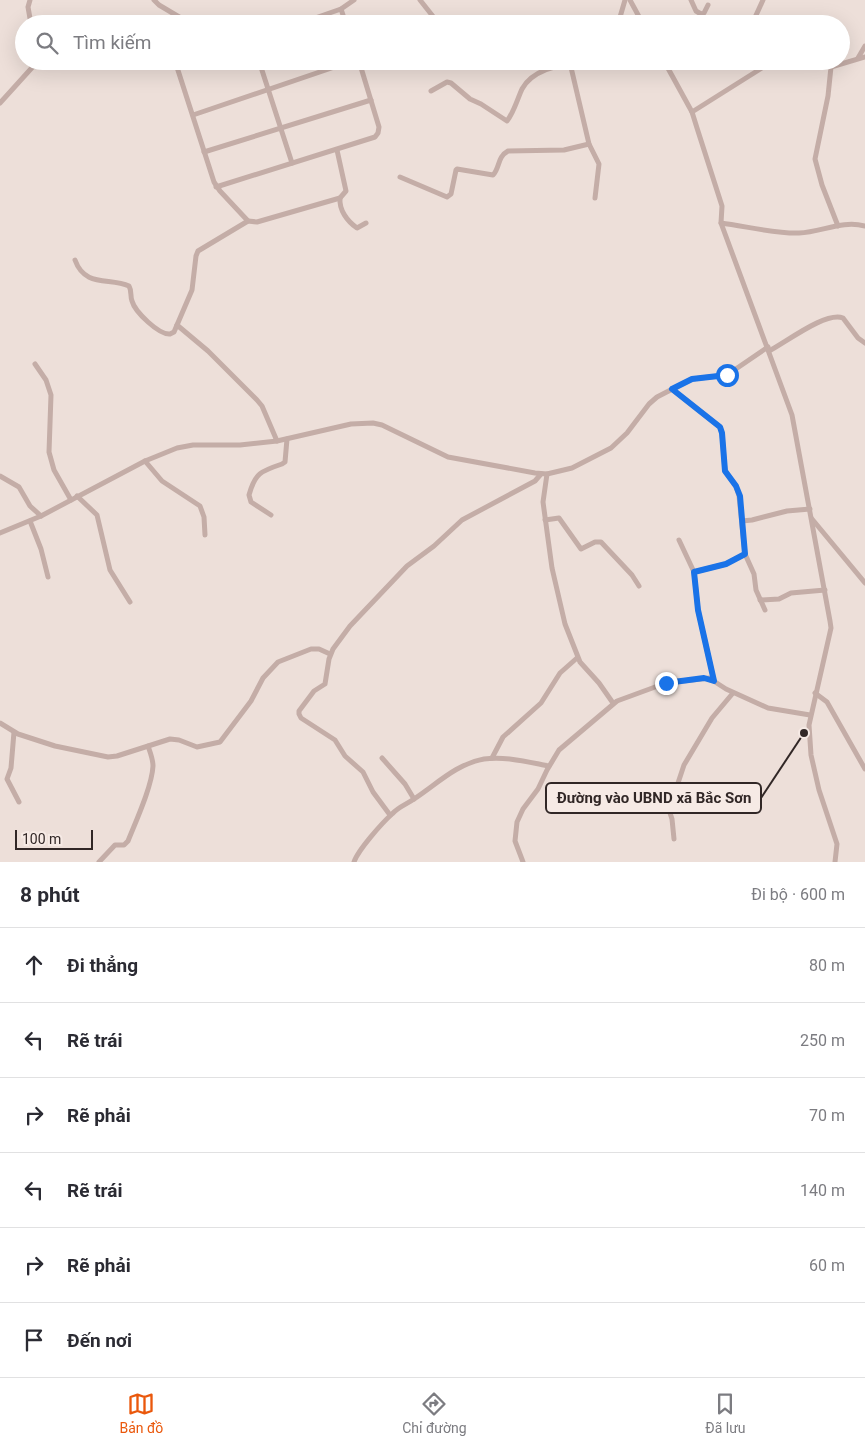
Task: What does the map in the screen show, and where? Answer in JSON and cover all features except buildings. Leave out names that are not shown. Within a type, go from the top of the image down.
[{"type":"street","points":[[29,15],[28,7],[30,0]]},
{"type":"street","points":[[154,0],[176,15]]},
{"type":"street","points":[[324,15],[341,9],[354,0]]},
{"type":"street","points":[[420,0],[431,15]]},
{"type":"street","points":[[621,15],[625,0]]},
{"type":"street","points":[[630,0],[638,15]]},
{"type":"street","points":[[691,0],[696,11],[701,14],[704,13],[708,5]]},
{"type":"street","points":[[756,15],[763,0]]},
{"type":"street","points":[[341,9],[343,15]]},
{"type":"street","points":[[858,58],[865,46]]},
{"type":"street","points":[[850,61],[865,56]]},
{"type":"street","points":[[0,103],[30,70]]},
{"type":"street","points":[[179,70],[216,187],[248,221]]},
{"type":"street","points":[[262,70],[292,163]]},
{"type":"street","points":[[193,115],[325,70]]},
{"type":"street","points":[[216,187],[375,137],[379,127],[362,70]]},
{"type":"street","points":[[431,91],[447,82],[451,83],[470,99],[507,121],[530,79],[546,70]]},
{"type":"street","points":[[572,70],[589,144],[599,164],[595,198]]},
{"type":"street","points":[[669,70],[692,112],[722,206],[721,223],[792,415],[831,628],[809,725],[811,754],[819,790],[837,844],[835,862]]},
{"type":"street","points":[[692,112],[755,70]]},
{"type":"street","points":[[831,70],[828,96],[815,159],[838,226]]},
{"type":"street","points":[[204,152],[371,100]]},
{"type":"street","points":[[400,177],[447,196],[451,194],[457,168],[492,175],[496,173],[501,156],[508,151],[564,150],[589,144]]},
{"type":"street","points":[[75,260],[83,273],[104,282],[129,286],[134,307],[143,318],[162,333],[170,334],[174,332],[192,290],[198,251],[248,221],[257,222],[340,198],[346,191],[337,150]]},
{"type":"street","points":[[340,198],[341,208],[350,222],[357,228],[366,223]]},
{"type":"street","points":[[721,223],[793,233],[853,223],[865,226]]},
{"type":"street","points":[[0,533],[42,516],[145,461],[184,446],[240,445],[277,441],[351,424],[373,423],[391,428],[448,457],[544,474],[572,468],[611,448],[627,434],[653,400],[692,379],[727,375],[810,326],[835,317],[843,318],[858,338],[865,343]]},
{"type":"street","points":[[177,325],[208,350],[257,400],[262,406],[277,441]]},
{"type":"street","points":[[35,364],[46,380],[51,395],[50,461],[71,500]]},
{"type":"street","points":[[672,389],[720,427],[724,466],[738,491],[745,554],[765,610]]},
{"type":"street","points":[[271,515],[251,502],[249,495],[254,479],[258,474],[285,462],[287,439]]},
{"type":"street","points":[[145,461],[159,478],[200,506],[204,517],[205,535]]},
{"type":"street","points":[[544,474],[542,495],[545,520],[552,568],[565,624],[577,658],[599,683],[613,703]]},
{"type":"street","points":[[390,815],[373,792],[363,772],[345,756],[335,740],[298,714],[314,691],[327,682],[330,654],[350,626],[407,566],[434,546],[462,520],[535,481],[544,474]]},
{"type":"street","points":[[0,476],[19,487],[30,506],[42,516]]},
{"type":"street","points":[[77,496],[97,515],[110,570],[130,602]]},
{"type":"street","points":[[742,521],[787,511],[810,509]]},
{"type":"street","points":[[545,520],[559,518],[582,549],[595,542],[601,542],[632,575],[639,586]]},
{"type":"street","points":[[812,519],[865,583]]},
{"type":"street","points":[[30,521],[41,549],[48,577]]},
{"type":"street","points":[[679,540],[694,572],[698,610],[714,681]]},
{"type":"street","points":[[694,572],[726,564],[745,554]]},
{"type":"street","points":[[760,600],[779,599],[791,593],[825,590]]},
{"type":"street","points":[[0,723],[14,732],[55,746],[112,757],[174,739],[197,747],[220,742],[251,701],[263,678],[278,662],[311,649],[319,649],[330,654]]},
{"type":"street","points":[[492,758],[503,737],[541,703],[563,669],[577,658]]},
{"type":"street","points":[[523,862],[516,841],[517,822],[523,809],[540,786],[549,766],[562,748],[613,703],[666,683],[704,678],[714,681],[733,693],[768,708],[810,714]]},
{"type":"street","points":[[674,839],[669,810],[684,765],[712,718],[733,693]]},
{"type":"street","points":[[815,694],[827,702],[865,769]]},
{"type":"street","points":[[14,732],[11,768],[7,780],[19,802]]},
{"type":"street","points":[[100,862],[113,847],[124,845],[128,841],[142,805],[152,771],[152,760],[148,746]]},
{"type":"street","points":[[382,758],[405,784],[414,799]]},
{"type":"street","points":[[354,862],[358,854],[390,815],[448,774],[474,762],[492,758],[549,766]]},
{"type":"place","name":"Đường vào UBND xã Bắc Sơn","points":[[804,733]]},
{"type":"route","points":[[666,683],[704,678],[714,681],[698,610],[694,572],[704,568],[722,566],[745,554],[740,496],[736,486],[725,471],[720,427],[672,389],[692,379],[727,375]]}]
